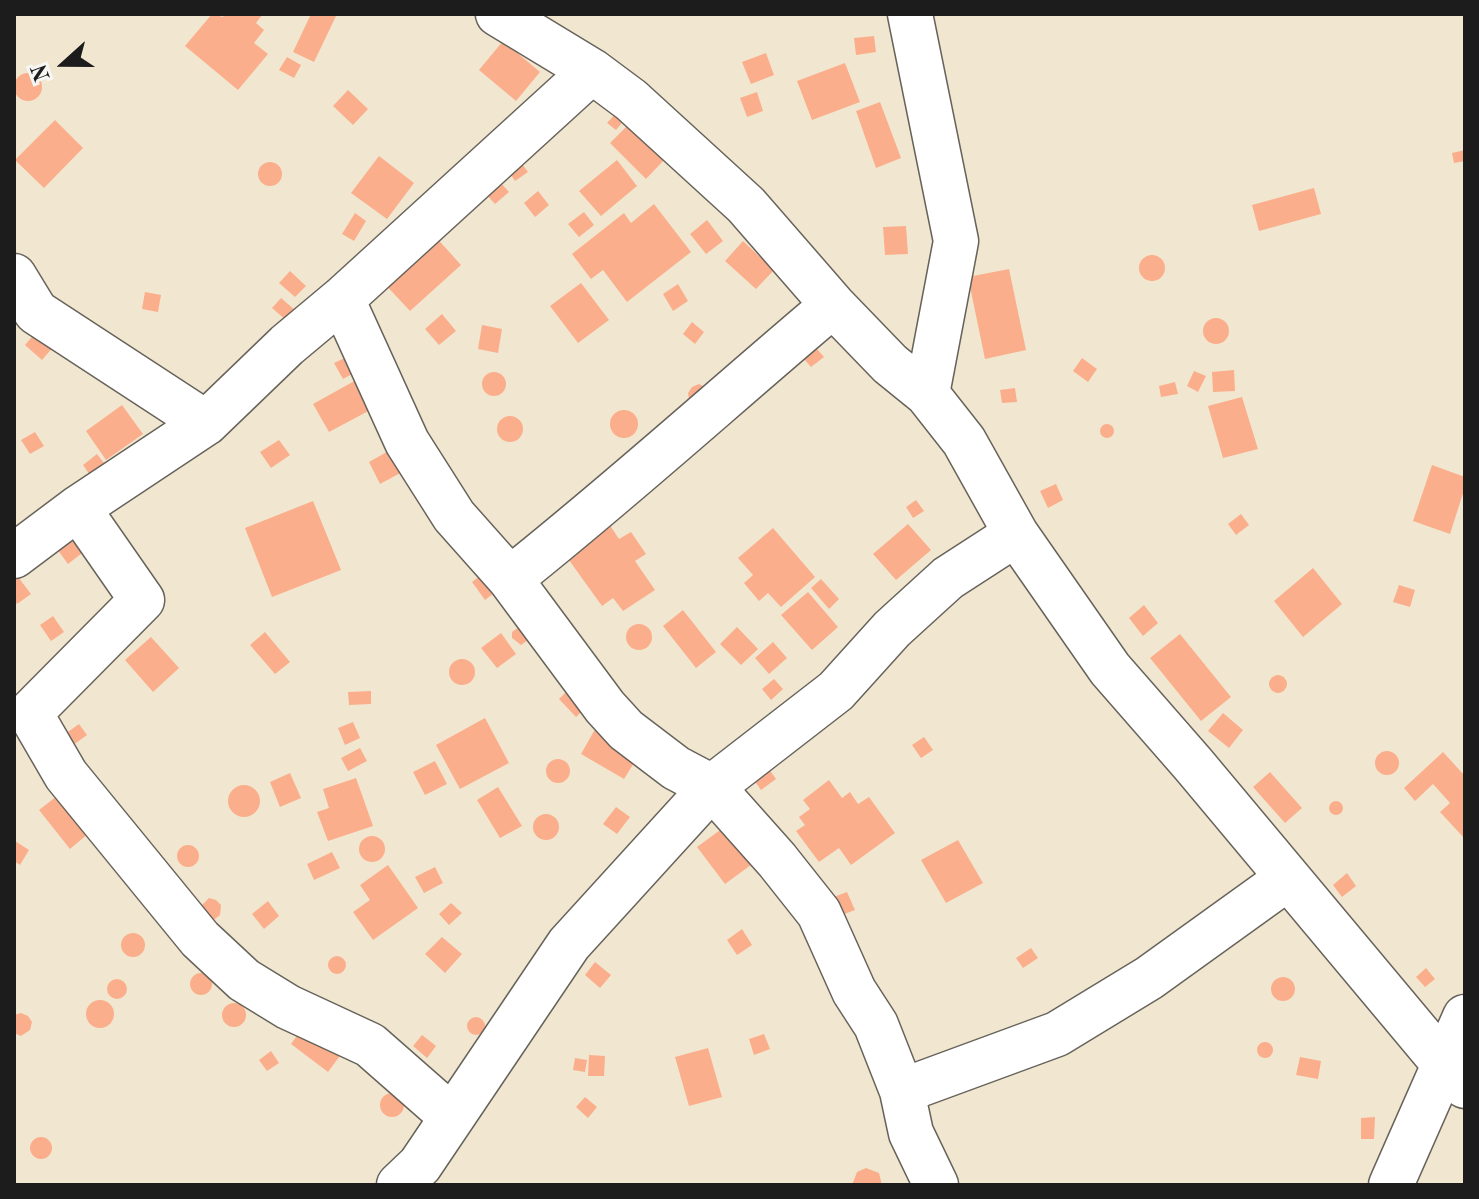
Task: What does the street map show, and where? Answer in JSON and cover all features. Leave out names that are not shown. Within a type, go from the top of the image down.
[{"type":"street","points":[[498,14],[592,71],[631,100],[746,205],[833,305],[890,364],[927,394],[964,441],[1016,534],[1110,669],[1454,1075]]},
{"type":"street","points":[[910,14],[956,241],[927,394]]},
{"type":"street","points":[[14,556],[78,508],[206,423],[287,345],[342,299],[592,71]]},
{"type":"street","points":[[14,276],[36,312],[206,423]]},
{"type":"street","points":[[342,299],[407,442],[454,516],[510,579],[597,697],[626,730],[676,768],[712,787],[819,913],[854,991],[876,1025],[902,1091],[911,1133],[936,1185]]},
{"type":"street","points":[[510,579],[609,500],[833,305]]},
{"type":"street","points":[[78,508],[142,600],[30,713],[66,775],[200,939],[244,980],[288,1007],[370,1045],[452,1117]]},
{"type":"street","points":[[399,1185],[420,1165],[569,944],[712,787],[836,691],[892,629],[948,578],[1016,534]]},
{"type":"street","points":[[902,1091],[1057,1034],[1149,978],[1288,878]]},
{"type":"street","points":[[1391,1185],[1454,1075],[1465,1017]]},
{"type":"building","points":[[212,14],[223,17],[225,14],[263,14],[256,23],[264,30],[254,43],[268,54],[238,90],[185,46]]},
{"type":"building","points":[[311,14],[337,14],[314,62],[293,52]]},
{"type":"building","points":[[874,36],[876,52],[856,55],[854,38]]},
{"type":"building","points":[[503,41],[540,72],[516,101],[479,70]]},
{"type":"building","points":[[766,53],[774,75],[751,84],[742,62]]},
{"type":"building","points":[[287,57],[301,65],[294,78],[279,70]]},
{"type":"building","points":[[845,63],[860,102],[812,120],[797,81]]},
{"type":"building","points":[[28,73],[38,77],[42,87],[38,97],[28,101],[18,97],[14,87],[18,77]]},
{"type":"building","points":[[348,90],[368,109],[353,125],[333,106]]},
{"type":"building","points":[[757,92],[763,111],[747,117],[740,98]]},
{"type":"building","points":[[880,102],[901,158],[876,168],[856,111]]},
{"type":"building","points":[[618,111],[626,118],[616,130],[607,123]]},
{"type":"building","points":[[55,120],[83,148],[44,188],[15,160]]},
{"type":"building","points":[[629,124],[665,159],[646,179],[610,143]]},
{"type":"building","points":[[1465,150],[1465,161],[1454,163],[1452,153]]},
{"type":"building","points":[[379,156],[414,183],[387,219],[351,193]]},
{"type":"building","points":[[519,160],[528,172],[515,181],[507,169]]},
{"type":"building","points":[[617,160],[637,186],[601,216],[579,191]]},
{"type":"building","points":[[270,162],[279,165],[282,174],[279,183],[270,186],[261,183],[258,174],[261,165]]},
{"type":"building","points":[[500,182],[509,192],[495,204],[486,194]]},
{"type":"building","points":[[1314,188],[1321,214],[1259,231],[1252,205]]},
{"type":"building","points":[[538,191],[549,205],[535,217],[524,203]]},
{"type":"building","points":[[654,204],[691,252],[627,302],[603,270],[591,279],[572,254],[624,213],[631,223]]},
{"type":"building","points":[[584,212],[594,225],[579,237],[568,224]]},
{"type":"building","points":[[355,213],[366,221],[354,241],[342,234]]},
{"type":"building","points":[[707,220],[723,241],[706,254],[690,234]]},
{"type":"building","points":[[906,226],[908,254],[885,255],[883,227]]},
{"type":"building","points":[[433,234],[461,265],[410,311],[382,281]]},
{"type":"building","points":[[743,241],[774,270],[756,289],[725,261]]},
{"type":"building","points":[[1152,255],[1161,259],[1165,268],[1161,277],[1152,281],[1143,277],[1139,268],[1143,259]]},
{"type":"building","points":[[1009,269],[1026,350],[985,359],[968,277]]},
{"type":"building","points":[[290,271],[306,286],[295,297],[279,283]]},
{"type":"building","points":[[581,283],[609,320],[578,343],[550,306]]},
{"type":"building","points":[[678,284],[688,301],[673,311],[663,294]]},
{"type":"building","points":[[145,292],[161,295],[158,312],[142,309]]},
{"type":"building","points":[[281,298],[295,310],[287,321],[272,308]]},
{"type":"building","points":[[442,314],[456,331],[439,345],[425,329]]},
{"type":"building","points":[[1216,318],[1225,322],[1229,331],[1225,340],[1216,344],[1207,340],[1203,331],[1207,322]]},
{"type":"building","points":[[692,322],[704,332],[695,344],[683,334]]},
{"type":"building","points":[[482,325],[502,329],[498,353],[478,349]]},
{"type":"building","points":[[37,331],[54,346],[42,360],[25,345]]},
{"type":"building","points":[[810,341],[824,357],[811,367],[798,352]]},
{"type":"building","points":[[353,354],[361,369],[343,379],[334,363]]},
{"type":"building","points":[[1082,358],[1097,369],[1088,382],[1073,371]]},
{"type":"building","points":[[1234,370],[1235,391],[1213,392],[1212,372]]},
{"type":"building","points":[[1194,371],[1206,376],[1198,392],[1187,386]]},
{"type":"building","points":[[494,372],[503,375],[506,384],[503,393],[494,396],[485,393],[482,384],[485,375]]},
{"type":"building","points":[[358,379],[374,408],[329,432],[313,404]]},
{"type":"building","points":[[1175,382],[1178,394],[1161,397],[1159,386]]},
{"type":"building","points":[[699,384],[705,387],[694,404],[688,393]]},
{"type":"building","points":[[1015,388],[1017,402],[1002,403],[1000,390]]},
{"type":"building","points":[[1242,397],[1258,449],[1223,458],[1208,406]]},
{"type":"building","points":[[122,405],[143,434],[106,460],[86,431]]},
{"type":"building","points":[[624,410],[634,414],[638,424],[634,434],[624,438],[614,434],[610,424],[614,414]]},
{"type":"building","points":[[510,416],[519,420],[523,429],[519,438],[510,442],[501,438],[497,429],[501,420]]},
{"type":"building","points":[[1107,424],[1114,431],[1107,438],[1100,431]]},
{"type":"building","points":[[35,432],[44,446],[30,454],[21,440]]},
{"type":"building","points":[[279,440],[290,455],[271,468],[260,452]]},
{"type":"building","points":[[392,449],[404,471],[380,484],[369,462]]},
{"type":"building","points":[[97,454],[107,467],[92,478],[83,465]]},
{"type":"building","points":[[1432,465],[1465,477],[1465,487],[1450,534],[1413,521]]},
{"type":"building","points":[[1056,484],[1063,500],[1048,508],[1040,491]]},
{"type":"building","points":[[916,500],[924,511],[913,518],[906,507]]},
{"type":"building","points":[[313,501],[341,570],[272,597],[245,528]]},
{"type":"building","points":[[1241,514],[1249,525],[1236,535],[1228,524]]},
{"type":"building","points":[[605,518],[619,539],[631,532],[646,554],[635,561],[655,590],[623,611],[613,598],[602,606],[561,549]]},
{"type":"building","points":[[908,524],[931,550],[896,580],[873,554]]},
{"type":"building","points":[[773,528],[815,577],[781,607],[768,593],[759,601],[744,583],[753,575],[738,558]]},
{"type":"building","points":[[72,531],[86,550],[68,564],[54,545]]},
{"type":"building","points":[[1313,568],[1342,604],[1303,637],[1274,601]]},
{"type":"building","points":[[485,572],[498,590],[485,600],[472,582]]},
{"type":"building","points":[[18,577],[31,594],[17,604],[14,600],[14,581]]},
{"type":"building","points":[[821,579],[839,599],[829,609],[811,588]]},
{"type":"building","points":[[1399,585],[1415,590],[1410,607],[1393,602]]},
{"type":"building","points":[[808,592],[838,627],[812,650],[781,615]]},
{"type":"building","points":[[1144,605],[1158,623],[1143,636],[1129,618]]},
{"type":"building","points":[[683,610],[716,652],[696,668],[663,626]]},
{"type":"building","points":[[53,616],[64,632],[51,641],[40,625]]},
{"type":"building","points":[[639,624],[648,628],[652,637],[648,646],[639,650],[630,646],[626,637],[630,628]]},
{"type":"building","points":[[519,627],[528,640],[521,645],[512,638],[512,632]]},
{"type":"building","points":[[737,627],[758,649],[741,665],[720,644]]},
{"type":"building","points":[[265,632],[290,662],[275,674],[250,645]]},
{"type":"building","points":[[501,633],[516,654],[497,668],[481,648]]},
{"type":"building","points":[[1180,634],[1231,697],[1201,721],[1150,658]]},
{"type":"building","points":[[151,637],[179,668],[153,692],[125,660]]},
{"type":"building","points":[[773,642],[787,658],[769,674],[755,658]]},
{"type":"building","points":[[462,659],[471,663],[475,672],[471,681],[462,685],[453,681],[449,672],[453,663]]},
{"type":"building","points":[[1278,675],[1287,684],[1278,693],[1269,684]]},
{"type":"building","points":[[774,679],[783,689],[771,700],[762,689]]},
{"type":"building","points":[[575,683],[593,701],[576,717],[559,699]]},
{"type":"building","points":[[371,691],[371,704],[349,705],[348,692]]},
{"type":"building","points":[[1223,713],[1243,730],[1229,748],[1208,731]]},
{"type":"building","points":[[485,718],[509,763],[460,789],[436,745]]},
{"type":"building","points":[[353,722],[360,738],[345,745],[338,728]]},
{"type":"building","points":[[79,724],[87,735],[69,748],[61,737]]},
{"type":"building","points":[[598,724],[642,750],[624,779],[581,754]]},
{"type":"building","points":[[924,737],[933,750],[921,758],[912,745]]},
{"type":"building","points":[[360,748],[367,761],[348,771],[341,758]]},
{"type":"building","points":[[1387,751],[1396,754],[1399,763],[1396,772],[1387,775],[1378,772],[1375,763],[1378,754]]},
{"type":"building","points":[[1443,752],[1465,776],[1465,839],[1440,812],[1450,803],[1433,784],[1415,801],[1404,788]]},
{"type":"building","points":[[558,759],[567,762],[570,771],[567,780],[558,783],[549,780],[546,771],[549,762]]},
{"type":"building","points":[[435,761],[447,784],[425,795],[413,772]]},
{"type":"building","points":[[766,765],[776,779],[761,790],[751,776]]},
{"type":"building","points":[[1270,772],[1302,808],[1285,823],[1253,787]]},
{"type":"building","points":[[290,773],[301,798],[280,807],[270,782]]},
{"type":"building","points":[[356,778],[373,826],[328,841],[317,812],[329,808],[323,789]]},
{"type":"building","points":[[829,780],[842,798],[850,792],[858,804],[869,797],[895,833],[851,865],[839,848],[819,862],[796,831],[805,825],[799,817],[810,809],[803,800]]},
{"type":"building","points":[[244,785],[255,790],[260,801],[255,812],[244,817],[233,812],[228,801],[233,790]]},
{"type":"building","points":[[498,787],[522,826],[500,838],[477,800]]},
{"type":"building","points":[[66,789],[96,827],[70,849],[39,810]]},
{"type":"building","points":[[1336,801],[1343,808],[1336,815],[1329,808]]},
{"type":"building","points":[[616,807],[630,817],[617,834],[603,824]]},
{"type":"building","points":[[546,814],[555,818],[559,827],[555,836],[546,840],[537,836],[533,827],[537,818]]},
{"type":"building","points":[[727,825],[755,862],[725,884],[697,847]]},
{"type":"building","points":[[372,836],[381,840],[385,849],[381,858],[372,862],[363,858],[359,849],[363,840]]},
{"type":"building","points":[[958,840],[983,883],[946,903],[921,860]]},
{"type":"building","points":[[15,841],[29,850],[20,865],[14,861]]},
{"type":"building","points":[[188,845],[196,848],[199,856],[196,864],[188,867],[180,864],[177,856],[180,848]]},
{"type":"building","points":[[332,852],[340,868],[314,880],[307,864]]},
{"type":"building","points":[[388,865],[418,908],[373,940],[353,912],[370,900],[360,885]]},
{"type":"building","points":[[435,867],[443,883],[424,893],[415,877]]},
{"type":"building","points":[[1347,873],[1356,886],[1342,897],[1333,885]]},
{"type":"building","points":[[847,892],[855,910],[839,916],[831,898]]},
{"type":"building","points":[[209,898],[221,905],[220,915],[212,920],[201,906]]},
{"type":"building","points":[[268,901],[279,916],[264,929],[252,914]]},
{"type":"building","points":[[451,903],[462,913],[449,925],[439,914]]},
{"type":"building","points":[[742,929],[752,945],[737,955],[727,940]]},
{"type":"building","points":[[133,933],[141,937],[145,945],[141,953],[133,957],[125,953],[121,945],[125,937]]},
{"type":"building","points":[[442,937],[462,954],[445,973],[425,954]]},
{"type":"building","points":[[1031,948],[1038,958],[1023,968],[1016,958]]},
{"type":"building","points":[[337,956],[346,965],[337,974],[328,965]]},
{"type":"building","points":[[595,962],[611,975],[600,988],[585,975]]},
{"type":"building","points":[[1426,968],[1435,979],[1425,987],[1416,977]]},
{"type":"building","points":[[201,973],[212,984],[201,995],[190,984]]},
{"type":"building","points":[[1283,977],[1294,984],[1295,989],[1288,1000],[1283,1001],[1272,994],[1271,989],[1278,978]]},
{"type":"building","points":[[117,979],[124,982],[127,989],[124,996],[117,999],[110,996],[107,989],[110,982]]},
{"type":"building","points":[[100,1000],[110,1004],[114,1014],[110,1024],[100,1028],[90,1024],[86,1014],[90,1004]]},
{"type":"building","points":[[234,1003],[243,1006],[246,1015],[243,1024],[234,1027],[225,1024],[222,1015],[225,1006]]},
{"type":"building","points":[[21,1013],[32,1022],[30,1030],[21,1036],[14,1033],[14,1015]]},
{"type":"building","points":[[472,1017],[480,1017],[485,1026],[483,1033],[472,1035],[467,1030],[467,1022]]},
{"type":"building","points":[[308,1020],[345,1049],[328,1072],[291,1044]]},
{"type":"building","points":[[764,1034],[770,1049],[754,1055],[749,1039]]},
{"type":"building","points":[[422,1035],[436,1046],[427,1058],[413,1046]]},
{"type":"building","points":[[1265,1042],[1271,1044],[1271,1056],[1265,1058],[1259,1056],[1257,1050],[1259,1044]]},
{"type":"building","points":[[708,1048],[722,1097],[689,1106],[675,1057]]},
{"type":"building","points":[[271,1051],[279,1063],[267,1071],[259,1060]]},
{"type":"building","points":[[589,1055],[605,1056],[604,1076],[588,1076]]},
{"type":"building","points":[[1300,1057],[1321,1061],[1318,1079],[1296,1075]]},
{"type":"building","points":[[575,1058],[587,1060],[585,1072],[573,1070]]},
{"type":"building","points":[[392,1093],[403,1100],[404,1105],[397,1116],[392,1117],[381,1110],[380,1105],[387,1094]]},
{"type":"building","points":[[585,1097],[597,1107],[588,1118],[576,1107]]},
{"type":"building","points":[[1375,1117],[1374,1139],[1361,1139],[1361,1118]]},
{"type":"building","points":[[41,1137],[52,1148],[41,1159],[30,1148]]},
{"type":"building","points":[[866,1168],[879,1173],[882,1185],[852,1185],[857,1172]]}]
